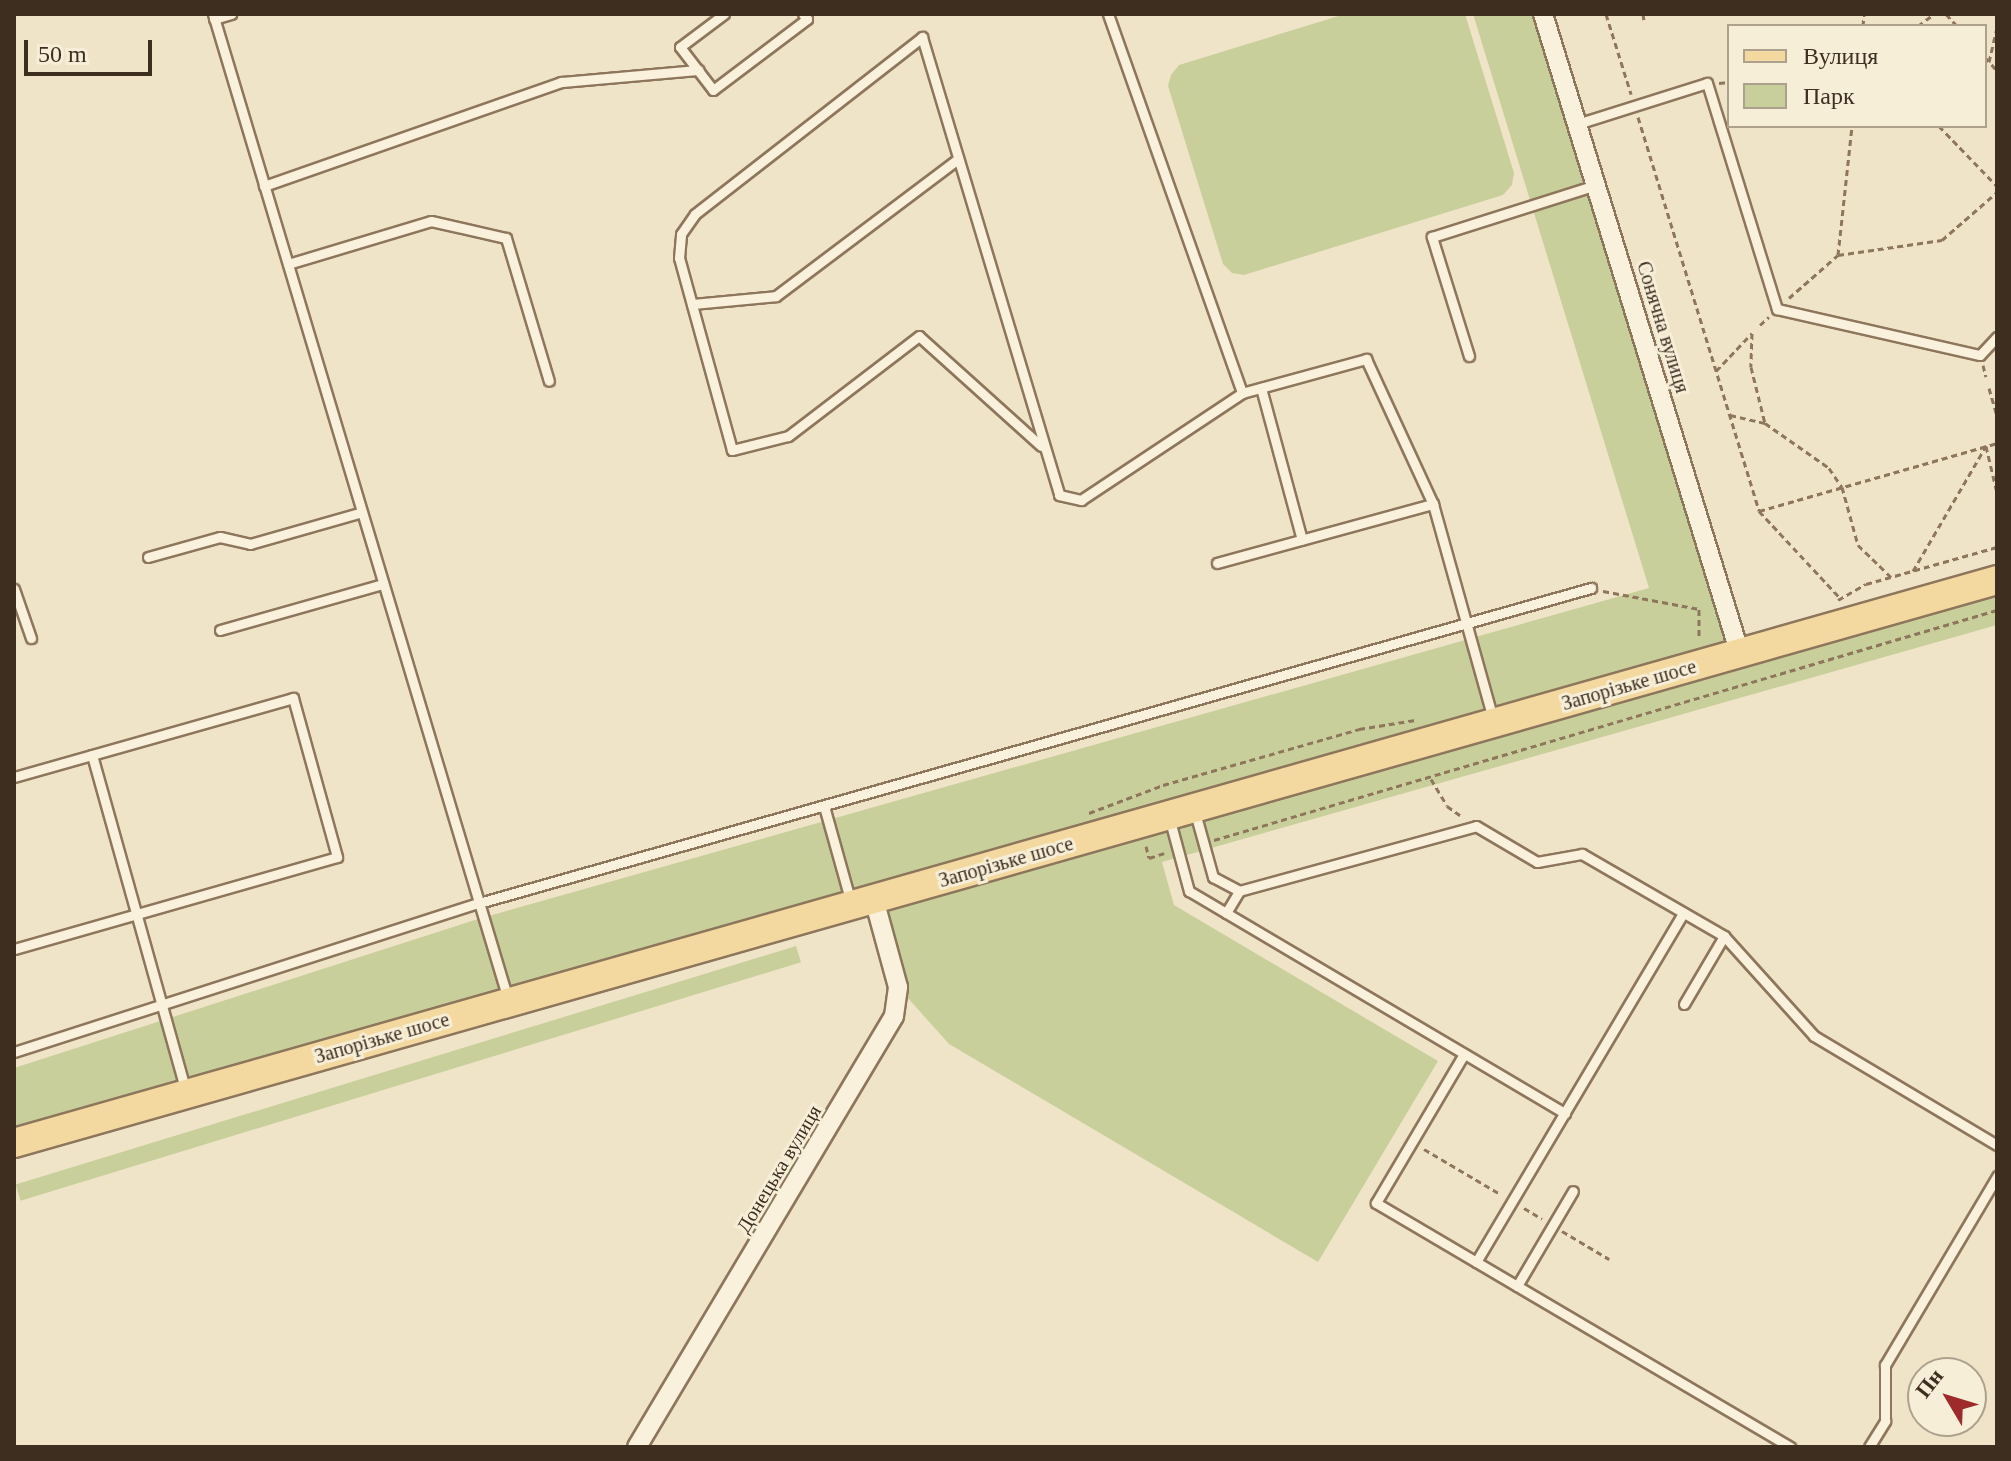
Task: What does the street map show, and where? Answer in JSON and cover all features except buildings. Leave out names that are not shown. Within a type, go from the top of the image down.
[{"type":"main road","name":"Запорізьке шосе","points":[[14,1143],[1997,580]]},
{"type":"street","name":"Сонячна вулиця","points":[[1543,14],[1740,654]]},
{"type":"street","name":"Донецька вулиця","points":[[637,1447],[894,1016],[898,987],[863,902]]},
{"type":"lane","points":[[231,14],[213,17],[509,1003]]},
{"type":"lane","points":[[724,14],[680,47],[713,90],[807,19],[803,14]]},
{"type":"lane","points":[[1108,14],[1242,393]]},
{"type":"lane","points":[[1041,446],[919,336],[788,436],[732,450],[679,258],[681,234],[695,214],[922,37],[1041,446],[1059,495],[1081,500],[1242,393],[1366,359],[1433,504],[1494,724]]},
{"type":"lane","points":[[264,186],[561,82],[698,70]]},
{"type":"lane","points":[[1577,124],[1707,83],[1777,309],[1980,355],[1997,337]]},
{"type":"lane","points":[[692,304],[776,296],[958,159]]},
{"type":"lane","points":[[1469,356],[1432,237],[1596,185]]},
{"type":"lane","points":[[288,264],[431,221],[506,238],[549,381]]},
{"type":"lane","points":[[1261,388],[1302,540]]},
{"type":"lane","points":[[1217,563],[1433,504]]},
{"type":"lane","points":[[148,557],[220,537],[250,544],[362,512]]},
{"type":"lane","points":[[220,630],[383,584]]},
{"type":"lane","points":[[14,1052],[479,903],[1591,588]]},
{"type":"lane","points":[[14,589],[31,638]]},
{"type":"lane","points":[[14,777],[293,698],[337,857],[14,949]]},
{"type":"lane","points":[[92,755],[187,1094]]},
{"type":"lane","points":[[824,806],[863,902]]},
{"type":"lane","points":[[1181,812],[1178,850],[1189,891],[1565,1113]]},
{"type":"lane","points":[[1181,812],[1213,877],[1239,891],[1476,826],[1537,862],[1582,854],[1724,936],[1814,1036],[1997,1145]]},
{"type":"lane","points":[[1226,913],[1239,891]]},
{"type":"lane","points":[[1476,1262],[1683,913]]},
{"type":"lane","points":[[1684,1004],[1724,936]]},
{"type":"lane","points":[[1464,1054],[1376,1203],[1790,1447]]},
{"type":"lane","points":[[1869,1447],[1885,1421],[1885,1365],[1997,1176]]},
{"type":"lane","points":[[1517,1286],[1573,1191]]},
{"type":"path","points":[[1606,14],[1759,511],[1841,599],[1891,577],[1997,547]]},
{"type":"path","points":[[1643,14],[1644,20]]},
{"type":"path","points":[[1989,62],[1997,28]]},
{"type":"path","points":[[1987,60],[1997,71]]},
{"type":"path","points":[[1838,255],[1852,128]]},
{"type":"path","points":[[1941,128],[1997,186]]},
{"type":"path","points":[[1777,309],[1838,255],[1942,240],[1997,192]]},
{"type":"path","points":[[1716,371],[1752,333],[1751,367],[1765,423]]},
{"type":"path","points":[[1989,388],[1997,416]]},
{"type":"path","points":[[1730,415],[1765,423],[1813,452],[1842,487],[1858,545],[1891,577]]},
{"type":"path","points":[[1759,511],[1997,443]]},
{"type":"path","points":[[1986,446],[1997,493]]},
{"type":"path","points":[[1913,571],[1986,446]]},
{"type":"path","points":[[1591,588],[1699,609],[1699,639]]},
{"type":"path","points":[[1220,838],[1431,779],[1475,760],[1997,610]]},
{"type":"path","points":[[1133,795],[1359,729],[1429,718]]},
{"type":"path","points":[[1431,779],[1447,806],[1476,826]]},
{"type":"path","points":[[1149,858],[1178,850]]},
{"type":"green space","points":[[1345,14],[1465,14],[1514,173],[1512,185],[1503,195],[1244,275],[1232,273],[1223,264],[1168,86],[1171,75],[1179,65]]},
{"type":"green space","points":[[1473,14],[1534,14],[1728,645],[14,1132],[14,1068],[478,919],[1649,588]]},
{"type":"green space","points":[[1997,593],[1997,625],[1162,862],[1174,905],[1438,1061],[1318,1262],[949,1044],[898,987],[877,913]]},
{"type":"green space","points":[[796,946],[801,962],[21,1201],[16,1185]]}]
